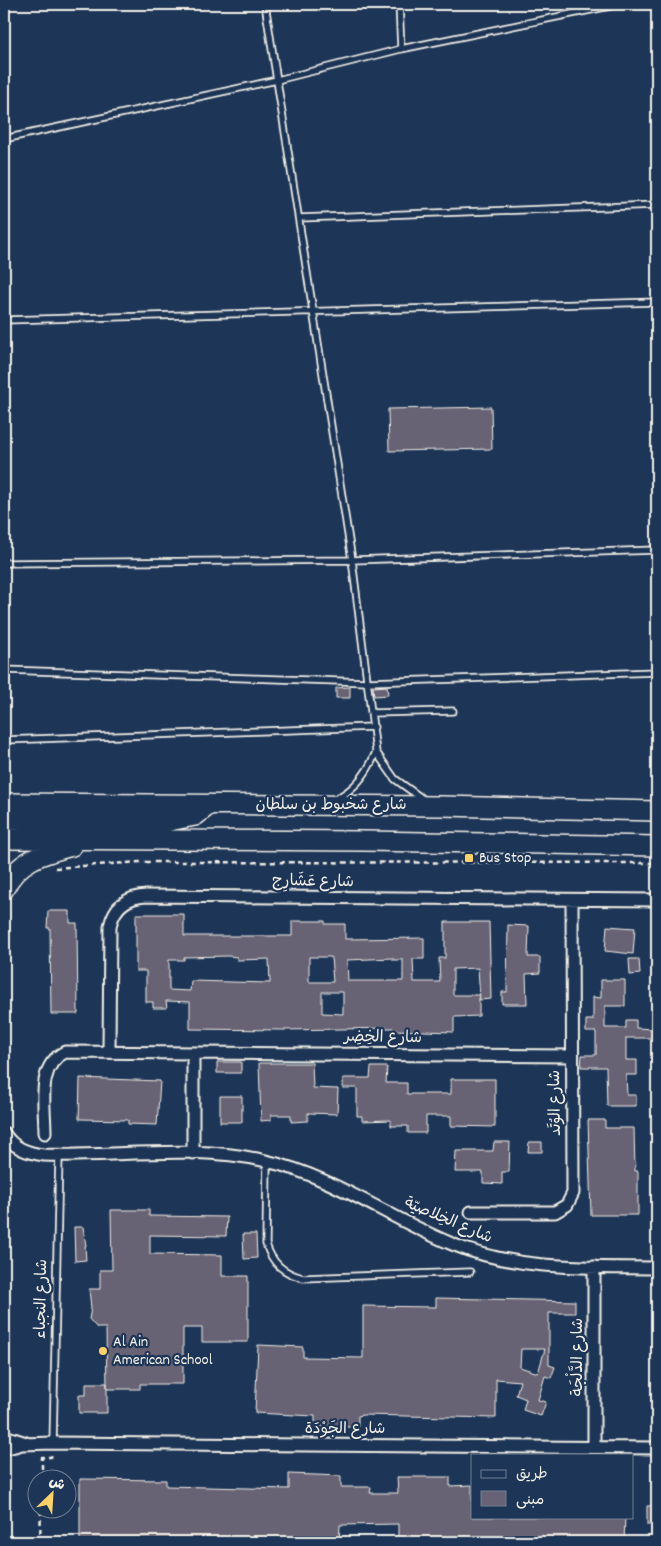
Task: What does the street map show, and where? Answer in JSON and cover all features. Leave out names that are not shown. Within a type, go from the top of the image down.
[{"type":"main road","name":"شارع شخبوط بن سلطان","points":[[4,803],[442,806],[657,811]]},
{"type":"main road","points":[[4,820],[164,822],[195,816],[209,805]]},
{"type":"main road","points":[[4,839],[354,841],[657,846]]},
{"type":"main road","points":[[4,889],[16,870],[26,862],[46,853],[100,839]]},
{"type":"street","name":"شارع عَشَارِج","points":[[108,1052],[110,926],[118,908],[130,899],[146,896],[572,901],[657,900]]},
{"type":"street","name":"شارع الوُتَد","points":[[471,1212],[555,1212],[561,1210],[571,1200],[573,1186],[572,901]]},
{"type":"street","name":"شارع الخِضِر","points":[[45,1132],[46,1073],[49,1064],[65,1052],[572,1056]]},
{"type":"street","points":[[193,1153],[194,1053]]},
{"type":"street","name":"شارع الخِلاصيّة","points":[[4,1133],[8,1140],[29,1153],[59,1156],[193,1153],[240,1156],[267,1161],[323,1181],[432,1236],[471,1251],[532,1265],[656,1268]]},
{"type":"street","name":"شارع الدَّلْجَة","points":[[594,1267],[594,1447]]},
{"type":"street","name":"شارع الجَوْدَة","points":[[4,1436],[32,1444]]},
{"type":"street","name":"شارع الجَوْدَة","points":[[4,1449],[52,1443],[657,1448]]},
{"type":"lane","points":[[265,4],[352,560],[376,752],[388,771],[403,787],[422,799],[442,806]]},
{"type":"lane","points":[[399,4],[401,49]]},
{"type":"lane","points":[[4,139],[276,80],[401,49],[620,4]]},
{"type":"lane","points":[[299,218],[657,206]]},
{"type":"lane","points":[[4,320],[657,302]]},
{"type":"lane","points":[[4,563],[352,560],[657,550]]},
{"type":"lane","points":[[4,670],[368,682],[657,672]]},
{"type":"lane","points":[[372,713],[453,711]]},
{"type":"lane","points":[[4,740],[374,727]]},
{"type":"lane","points":[[321,805],[352,788],[367,772],[376,752]]},
{"type":"lane","name":"شارع النجباء","points":[[52,1443],[59,1156]]},
{"type":"lane","points":[[267,1161],[266,1244],[275,1263],[288,1273],[303,1278],[470,1272]]},
{"type":"path","points":[[54,868],[140,862],[657,863]]},
{"type":"path","points":[[656,1268],[657,1088]]},
{"type":"path","points":[[42,1468],[42,1457],[51,1458],[52,1443]]},
{"type":"path","points":[[40,1542],[41,1518]]},
{"type":"building","points":[[491,407],[492,449],[389,451],[388,409]]},
{"type":"building","points":[[387,686],[388,695],[374,696],[373,687]]},
{"type":"building","points":[[350,687],[350,698],[336,698],[336,688]]},
{"type":"building","points":[[48,911],[70,911],[70,923],[77,923],[78,1014],[51,1014],[50,928],[47,928]]},
{"type":"building","points":[[136,914],[184,914],[184,936],[292,936],[292,921],[325,921],[325,924],[345,924],[345,939],[424,938],[424,959],[413,959],[414,982],[440,982],[439,958],[445,958],[445,922],[489,922],[491,999],[480,1000],[478,968],[453,969],[453,995],[479,995],[479,1016],[454,1017],[454,1032],[393,1030],[393,1028],[190,1029],[190,1002],[166,1001],[167,1008],[153,1008],[153,1002],[146,1002],[146,971],[136,971]],"holes":[[[228,956],[237,957],[237,960],[269,959],[270,983],[191,981],[190,991],[169,990],[169,960],[184,960],[184,957]],[[309,957],[331,957],[333,982],[309,982]],[[393,958],[393,960],[403,960],[403,981],[348,981],[347,960]],[[322,992],[343,992],[343,1014],[322,1013]]]},
{"type":"building","points":[[508,925],[529,926],[528,957],[540,957],[540,973],[526,974],[527,1004],[502,1004],[502,992],[507,992]]},
{"type":"building","points":[[607,926],[635,928],[633,954],[605,951]]},
{"type":"building","points":[[629,959],[639,959],[640,974],[630,975]]},
{"type":"building","points":[[601,980],[625,980],[625,1006],[605,1006],[605,1028],[626,1028],[626,1020],[636,1020],[636,1028],[653,1029],[653,1038],[626,1038],[626,1060],[637,1060],[637,1075],[626,1075],[627,1095],[636,1095],[636,1106],[607,1106],[606,1067],[581,1067],[582,1055],[596,1055],[596,1032],[586,1032],[586,1020],[593,1020],[593,997],[601,998]]},
{"type":"building","points":[[217,1062],[241,1062],[241,1073],[217,1073]]},
{"type":"building","points":[[259,1063],[312,1063],[313,1088],[338,1089],[337,1114],[308,1113],[308,1121],[291,1122],[291,1115],[271,1115],[271,1120],[261,1121]]},
{"type":"building","points":[[371,1067],[387,1067],[386,1083],[407,1083],[407,1094],[451,1094],[451,1079],[495,1079],[495,1127],[451,1126],[451,1116],[426,1116],[426,1133],[408,1133],[408,1126],[391,1126],[391,1120],[362,1121],[362,1116],[357,1116],[357,1088],[343,1088],[343,1078],[370,1078]]},
{"type":"building","points":[[80,1078],[160,1081],[157,1125],[128,1124],[128,1120],[79,1119]]},
{"type":"building","points":[[220,1096],[242,1096],[242,1122],[220,1122]]},
{"type":"building","points":[[588,1120],[605,1120],[605,1128],[634,1128],[635,1171],[638,1171],[638,1215],[591,1215]]},
{"type":"building","points":[[494,1142],[510,1142],[509,1172],[502,1172],[502,1184],[483,1183],[483,1172],[455,1172],[456,1151],[493,1151]]},
{"type":"building","points":[[529,1142],[542,1142],[542,1152],[528,1152]]},
{"type":"building","points":[[111,1210],[149,1210],[149,1216],[227,1217],[226,1236],[150,1235],[150,1254],[222,1255],[222,1276],[248,1276],[248,1342],[202,1342],[202,1328],[183,1328],[183,1384],[140,1384],[140,1389],[107,1389],[106,1328],[97,1328],[89,1319],[91,1308],[89,1289],[100,1289],[100,1270],[112,1270]]},
{"type":"building","points":[[74,1227],[83,1227],[86,1260],[75,1261]]},
{"type":"building","points":[[243,1234],[256,1234],[257,1258],[244,1259]]},
{"type":"building","points":[[436,1298],[575,1301],[575,1313],[549,1313],[549,1365],[555,1367],[551,1378],[545,1376],[538,1400],[546,1402],[541,1416],[523,1410],[526,1399],[516,1395],[520,1381],[496,1379],[496,1418],[363,1415],[358,1416],[358,1427],[315,1427],[315,1416],[255,1413],[258,1345],[303,1347],[303,1357],[363,1358],[363,1306],[436,1307]],"holes":[[[521,1349],[545,1349],[538,1373],[520,1367]]]},
{"type":"building","points":[[86,1383],[107,1383],[107,1413],[79,1413],[79,1395],[86,1395]]},
{"type":"building","points":[[289,1474],[341,1476],[341,1487],[371,1487],[370,1493],[398,1493],[397,1477],[450,1477],[450,1486],[471,1485],[471,1518],[625,1518],[624,1542],[398,1542],[398,1524],[340,1525],[339,1542],[165,1540],[165,1542],[80,1542],[80,1479],[166,1480],[166,1486],[289,1489]]},
{"type":"building","points":[[647,1506],[657,1506],[657,1525],[647,1525]]},
{"type":"place","name":"Bus Stop","points":[[469,858]]},
{"type":"place","name":"Al Ain American School","points":[[103,1351]]}]
